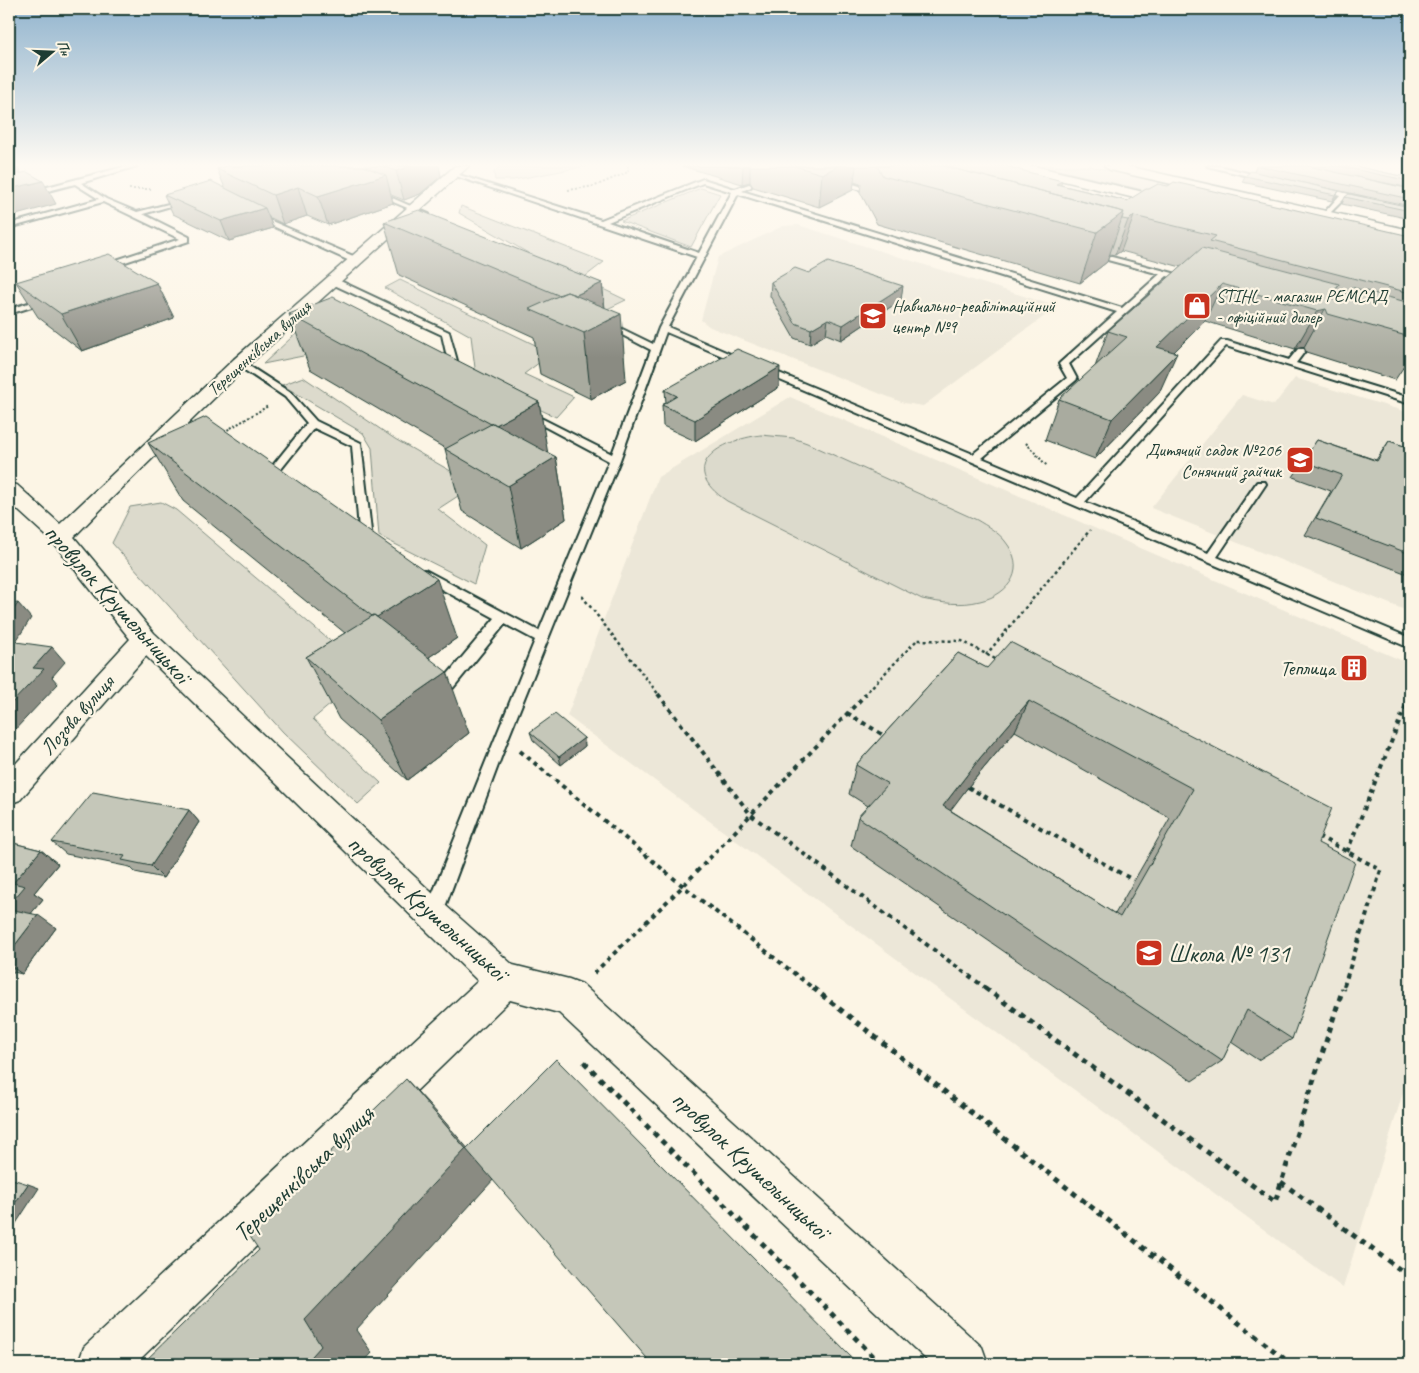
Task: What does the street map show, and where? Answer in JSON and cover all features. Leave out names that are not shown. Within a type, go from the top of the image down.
[{"type":"main road","name":"Терещенківська вулиця","points":[[62,537],[103,494],[240,363],[390,230]]},
{"type":"main road","points":[[1392,230],[1410,234]]},
{"type":"main road","name":"провулок Крушельницької","points":[[9,490],[62,537],[145,640],[432,916],[504,982],[569,997],[965,1364]]},
{"type":"main road","name":"Лозова вулиця","points":[[9,791],[145,640]]},
{"type":"main road","name":"Терещенківська вулиця","points":[[102,1364],[504,982]]},
{"type":"lane","points":[[94,270],[186,239],[169,230]]},
{"type":"lane","points":[[288,230],[355,260]]},
{"type":"lane","points":[[627,230],[702,256]]},
{"type":"lane","points":[[432,916],[502,736],[615,460],[664,328],[716,230]]},
{"type":"lane","points":[[860,230],[1123,311]]},
{"type":"lane","points":[[1079,250],[1194,282]]},
{"type":"lane","points":[[974,459],[1072,379],[1064,364],[1165,274]]},
{"type":"lane","points":[[333,281],[394,315],[446,334],[458,379],[466,384]]},
{"type":"lane","points":[[9,312],[54,298]]},
{"type":"lane","points":[[596,320],[656,349]]},
{"type":"lane","points":[[664,328],[1410,643]]},
{"type":"lane","points":[[1078,503],[1224,343],[1410,401]]},
{"type":"lane","points":[[1291,363],[1301,351]]},
{"type":"lane","points":[[240,363],[288,394],[312,423],[357,444],[366,542],[383,552]]},
{"type":"lane","points":[[519,411],[615,460]]},
{"type":"lane","points":[[270,476],[312,423]]},
{"type":"lane","points":[[1210,558],[1262,484]]},
{"type":"lane","points":[[409,566],[543,639]]},
{"type":"lane","points":[[448,684],[503,617]]},
{"type":"path","points":[[220,434],[288,394]]},
{"type":"path","points":[[986,655],[1092,527]]},
{"type":"path","points":[[568,578],[751,815],[1275,1202],[1382,870],[1313,833]]},
{"type":"path","points":[[569,997],[683,886],[918,640],[962,641],[1004,664]]},
{"type":"path","points":[[1347,852],[1410,694]]},
{"type":"path","points":[[847,713],[887,737]]},
{"type":"path","points":[[502,736],[683,886],[1290,1364]]},
{"type":"path","points":[[968,787],[1133,880]]},
{"type":"path","points":[[581,1060],[881,1364]]},
{"type":"path","points":[[1281,1182],[1410,1277]]},
{"type":"shaded area","points":[[488,230],[522,230],[604,262],[582,279],[626,300],[603,311],[535,257]]},
{"type":"shaded area","points":[[645,230],[700,230],[691,247]]},
{"type":"shaded area","name":"Навчально-реабілітаційний центр №9","points":[[774,230],[814,230],[1049,304],[1050,312],[923,406],[904,403],[710,327],[701,320],[718,257]]},
{"type":"shaded area","points":[[1313,230],[1371,230],[1410,239],[1410,253]]},
{"type":"shaded area","points":[[400,280],[552,353],[524,374],[574,397],[556,417],[496,389],[476,376],[471,336],[385,288]]},
{"type":"shaded area","points":[[333,299],[362,320],[303,356],[263,364]]},
{"type":"shaded area","points":[[303,377],[395,439],[475,485],[438,509],[485,545],[474,584],[379,536],[372,448],[363,433],[282,385]]},
{"type":"shaded area","name":"Дитячий садок №206 Сонячний зайчик","points":[[1295,378],[1410,413],[1410,612],[1151,508],[1242,395],[1274,405]]},
{"type":"shaded area","name":"Школа № 131","points":[[790,397],[1410,664],[1410,1070],[1343,1288],[567,716],[658,477]]},
{"type":"shaded area","points":[[761,435],[793,438],[807,443],[977,520],[999,535],[1012,551],[1015,570],[1012,578],[1000,592],[991,598],[980,601],[951,603],[922,599],[727,501],[712,488],[705,477],[704,466],[709,457],[731,442]]},
{"type":"shaded area","points":[[161,502],[176,510],[368,673],[313,719],[381,783],[358,804],[283,732],[112,543],[130,507]]},
{"type":"building","points":[[403,230],[469,230],[602,283],[576,295],[567,292],[558,295]]},
{"type":"building","points":[[1192,230],[1384,230],[1410,236],[1410,293],[1210,241],[1216,236]]},
{"type":"building","points":[[1202,248],[1339,284],[1331,295],[1334,300],[1341,299],[1351,287],[1410,303],[1410,337],[1328,314],[1326,309],[1317,311],[1222,284],[1157,347],[1177,353],[1112,419],[1059,399],[1127,337],[1108,331]]},
{"type":"building","points":[[109,254],[157,283],[61,314],[16,282]]},
{"type":"building","points":[[828,262],[903,286],[843,325],[828,319],[811,329],[795,323],[771,282],[795,268],[809,273]]},
{"type":"building","points":[[567,292],[621,314],[584,333],[529,309]]},
{"type":"building","points":[[333,297],[539,402],[496,425],[491,424],[289,314]]},
{"type":"building","points":[[737,349],[780,367],[695,420],[662,405],[677,396],[665,390]]},
{"type":"building","points":[[206,417],[437,579],[377,617],[372,616],[148,443]]},
{"type":"building","points":[[493,423],[556,457],[508,486],[445,449]]},
{"type":"building","points":[[1317,440],[1377,461],[1389,441],[1410,448],[1410,554],[1316,518],[1342,475],[1303,461]]},
{"type":"building","points":[[18,603],[9,616],[9,604]]},
{"type":"building","points":[[374,615],[447,672],[378,720],[306,657]]},
{"type":"building","points":[[9,641],[52,647],[33,668],[44,669],[9,706]]},
{"type":"building","points":[[1010,642],[1332,808],[1318,843],[1355,862],[1292,1039],[1247,1010],[1222,1061],[858,817],[888,784],[856,765],[958,653],[987,668]],"holes":[[[1029,701],[1193,789],[1120,917],[943,806],[980,758]]]},
{"type":"building","points":[[555,714],[584,738],[559,757],[530,732]]},
{"type":"building","points":[[93,792],[189,810],[151,866],[122,860],[125,856],[52,842]]},
{"type":"building","points":[[9,842],[41,850],[13,883],[25,886],[9,905]]},
{"type":"building","points":[[9,909],[38,915],[9,953]]},
{"type":"building","points":[[556,1059],[858,1364],[652,1364],[466,1149]]},
{"type":"building","points":[[406,1079],[466,1149],[305,1320],[321,1346],[305,1364],[142,1364],[259,1250],[247,1232]]},
{"type":"building","points":[[9,1178],[28,1184],[9,1212]]},
{"type":"place","name":"STIHL - магазин РЕМСАД - офіційний дилер","points":[[1197,306]]},
{"type":"place","name":"Навчально-реабілітаційний центр №9","points":[[873,316]]},
{"type":"place","name":"Дитячий садок №206 Сонячний зайчик","points":[[1300,460]]},
{"type":"place","name":"Теплица","points":[[1354,668]]},
{"type":"place","name":"Школа № 131","points":[[1149,953]]}]
